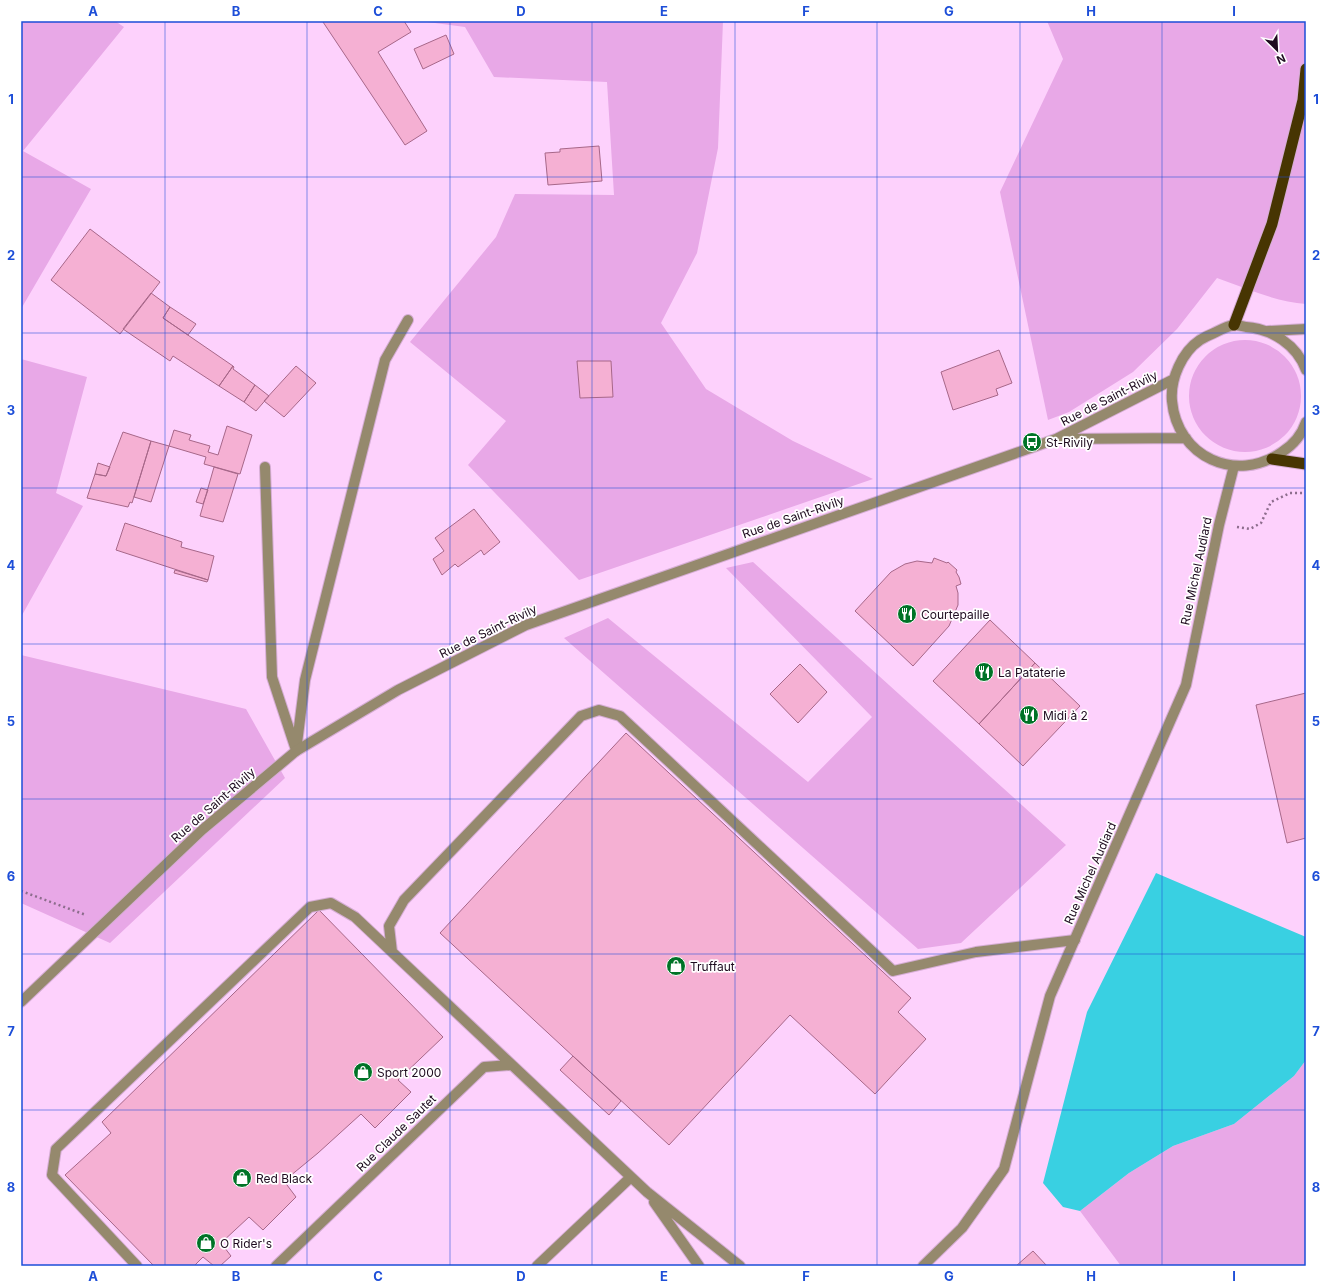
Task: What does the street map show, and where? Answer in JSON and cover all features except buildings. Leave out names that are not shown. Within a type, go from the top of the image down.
[{"type":"highway","points":[[1234,325],[1272,224],[1303,100],[1306,68]]},
{"type":"highway","points":[[1272,459],[1306,464]]},
{"type":"street","points":[[296,751],[304,680],[385,360],[408,320]]},
{"type":"street","points":[[1305,426],[1290,447],[1272,459],[1253,466],[1234,466],[1215,461],[1199,452],[1186,438],[1176,420],[1172,400],[1174,379],[1183,358],[1200,341],[1220,330],[1234,325],[1268,331],[1306,330]]},
{"type":"street","points":[[1268,331],[1288,343],[1303,361],[1306,370]]},
{"type":"street","name":"Rue de Saint-Rivily","points":[[21,1002],[202,830],[296,751],[398,690],[526,624],[1056,439],[1174,379]]},
{"type":"street","name":"Rue de Saint-Rivily","points":[[1056,439],[1186,438]]},
{"type":"street","name":"Rue Michel Audiard","points":[[923,1266],[962,1228],[1004,1168],[1050,996],[1186,685],[1219,525],[1234,466]]},
{"type":"street","points":[[265,467],[272,677],[296,751]]},
{"type":"street","points":[[392,952],[389,926],[404,900],[581,716],[599,710],[620,716],[893,971],[976,952],[1075,940]]},
{"type":"street","points":[[137,1266],[52,1175],[56,1149],[310,907],[331,903],[354,917],[647,1192],[740,1266]]},
{"type":"street","name":"Rue Claude Sautet","points":[[276,1266],[484,1067],[511,1065]]},
{"type":"street","points":[[536,1266],[631,1177]]},
{"type":"street","points":[[647,1192],[699,1266]]},
{"type":"path","points":[[1219,525],[1250,529],[1261,523],[1271,502],[1290,494],[1306,493]]},
{"type":"path","points":[[21,891],[90,916],[107,920]]},
{"type":"shaded area","points":[[21,21],[115,21],[124,27],[23,151],[91,189],[21,309]]},
{"type":"shaded area","points":[[420,21],[723,21],[718,148],[697,253],[661,323],[706,389],[793,441],[873,479],[579,580],[468,465],[506,421],[410,342],[496,237],[515,194],[614,195],[607,82],[494,77],[465,27]]},
{"type":"shaded area","points":[[1047,21],[1306,21],[1306,304],[1272,298],[1217,278],[1177,329],[1133,372],[1069,412],[1048,420],[1000,192],[1063,59]]},
{"type":"shaded area","points":[[1245,340],[1267,344],[1285,356],[1297,374],[1301,396],[1297,418],[1285,436],[1267,448],[1245,452],[1223,448],[1205,436],[1193,418],[1189,396],[1193,374],[1205,356],[1223,344]]},
{"type":"shaded area","points":[[21,359],[87,377],[56,493],[83,506],[21,617]]},
{"type":"shaded area","points":[[753,562],[1066,845],[961,943],[918,949],[564,638],[608,618],[808,782],[872,717],[726,568]]},
{"type":"shaded area","points":[[21,655],[246,709],[285,778],[110,943],[21,903]]},
{"type":"shaded area","points":[[1306,1060],[1306,1266],[1121,1266],[1080,1211],[1129,1173],[1173,1146],[1234,1124],[1294,1076]]},
{"type":"water","points":[[1156,873],[1306,937],[1306,1060],[1294,1076],[1234,1124],[1173,1146],[1129,1173],[1080,1211],[1063,1207],[1043,1183],[1087,1012]]},
{"type":"place","name":"St-Rivily","points":[[1032,442]]},
{"type":"place","name":"Courtepaille","points":[[907,614]]},
{"type":"place","name":"La Pataterie","points":[[984,672]]},
{"type":"place","name":"Midi à 2","points":[[1029,715]]},
{"type":"place","name":"Truffaut","points":[[676,966]]},
{"type":"place","name":"Sport 2000","points":[[363,1072]]},
{"type":"place","name":"Red Black","points":[[242,1178]]},
{"type":"place","name":"O Rider's","points":[[206,1243]]}]
